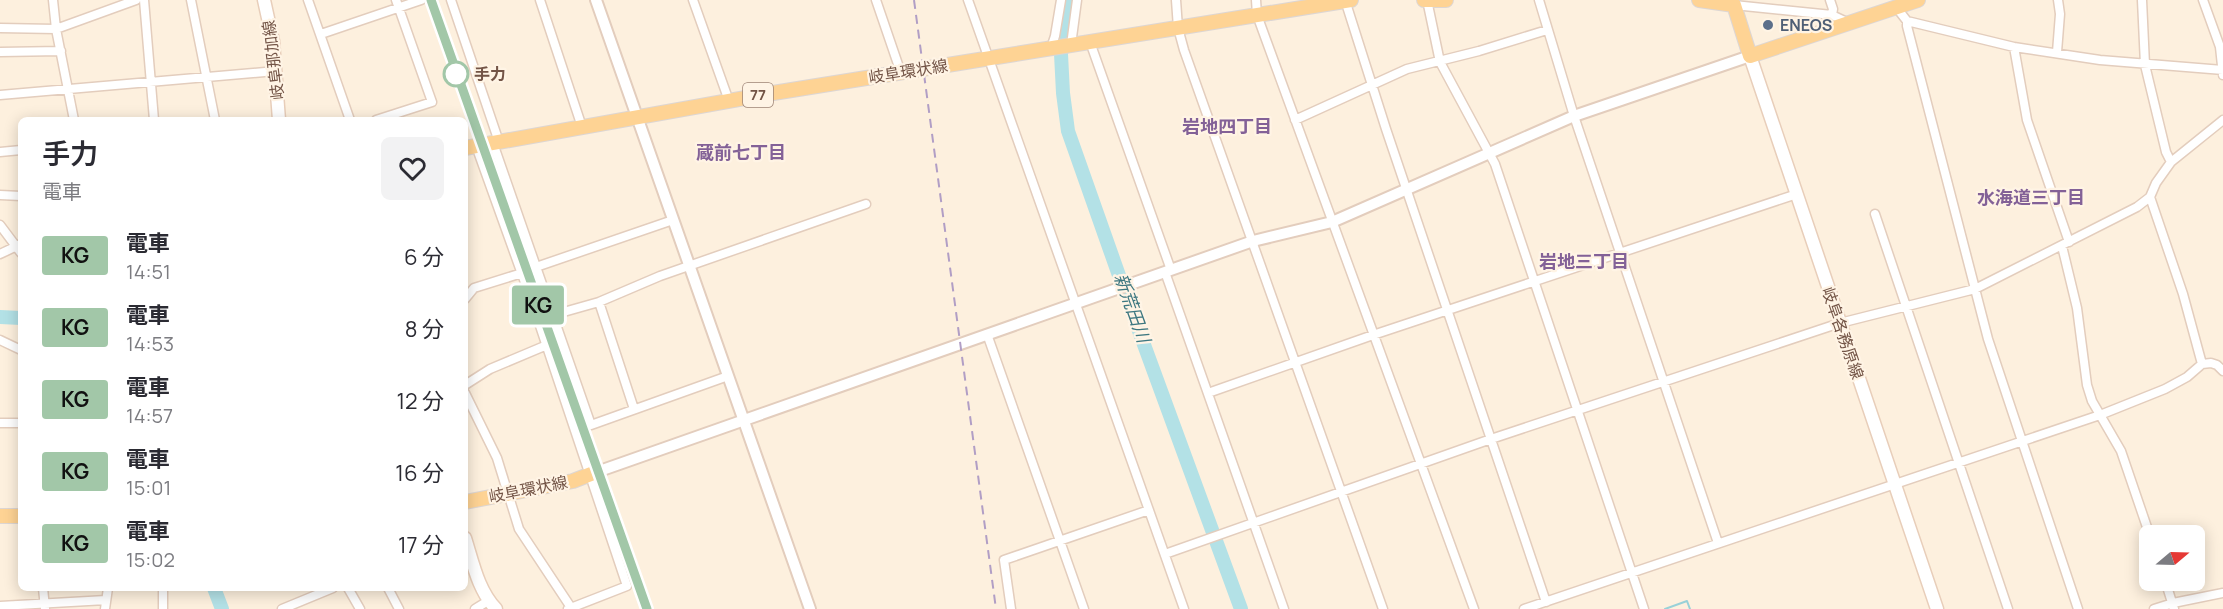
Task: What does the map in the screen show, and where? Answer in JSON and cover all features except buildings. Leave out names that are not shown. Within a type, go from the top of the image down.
[{"type":"main road","name":"岐阜那加線","points":[[264,0],[273,41],[279,117]]},
{"type":"main road","name":"岐阜環状線","points":[[471,147],[729,100],[1347,0]]},
{"type":"main road","points":[[1426,0],[1446,0]]},
{"type":"main road","points":[[1700,0],[1733,3],[1750,56],[1900,4],[1918,0]]},
{"type":"main road","name":"岐阜各務原線","points":[[1750,56],[1937,609]]},
{"type":"main road","name":"岐阜環状線","points":[[468,501],[573,481],[591,474]]},
{"type":"main road","points":[[0,516],[18,516]]},
{"type":"main road","points":[[468,548],[477,579],[492,605]]},
{"type":"street","points":[[53,0],[56,29],[73,117]]},
{"type":"street","points":[[0,28],[56,29],[136,0]]},
{"type":"street","points":[[144,0],[154,117]]},
{"type":"street","points":[[191,0],[214,117]]},
{"type":"street","points":[[308,0],[349,117]]},
{"type":"street","points":[[321,34],[397,4],[421,0]]},
{"type":"street","points":[[451,0],[536,267],[591,424],[728,376]]},
{"type":"street","points":[[540,0],[582,127]]},
{"type":"street","points":[[596,0],[810,609]]},
{"type":"street","points":[[693,0],[729,100]]},
{"type":"street","points":[[876,0],[901,73]]},
{"type":"street","points":[[968,0],[1184,609]]},
{"type":"street","points":[[1051,48],[1061,0]]},
{"type":"street","points":[[1071,45],[1077,0]]},
{"type":"street","points":[[1176,0],[1178,28],[1184,50],[1383,609]]},
{"type":"street","points":[[1256,0],[1257,15],[1474,609]]},
{"type":"street","points":[[1347,0],[1372,85],[1546,602]]},
{"type":"street","points":[[1426,0],[1440,62],[1490,153],[1644,609]]},
{"type":"street","points":[[1539,0],[1574,116],[1718,543]]},
{"type":"street","points":[[1783,0],[1786,10]]},
{"type":"street","points":[[1830,0],[1832,15]]},
{"type":"street","points":[[2057,52],[2060,14],[2058,0]]},
{"type":"street","points":[[2142,0],[2145,65],[2166,152],[2171,162]]},
{"type":"street","points":[[1907,21],[2014,47],[2145,65],[2223,72],[2220,47],[2203,0]]},
{"type":"street","points":[[1733,3],[1832,15],[1850,23]]},
{"type":"street","points":[[385,117],[432,102],[397,4]]},
{"type":"street","points":[[1900,4],[1907,21],[1988,339],[2078,609]]},
{"type":"street","points":[[1295,120],[1407,69],[1440,62],[1547,30]]},
{"type":"street","points":[[1090,42],[1208,393],[1284,609]]},
{"type":"street","points":[[2014,47],[2027,120],[2066,244],[2087,385],[2100,415],[2121,452],[2146,525]]},
{"type":"street","points":[[0,52],[61,51]]},
{"type":"street","points":[[591,474],[1253,241],[1332,222],[1574,116],[1750,56]]},
{"type":"street","points":[[0,95],[276,70]]},
{"type":"street","points":[[1165,554],[1491,439],[1840,323],[1975,289],[2137,207],[2150,197],[2156,183],[2171,162],[2223,120]]},
{"type":"street","points":[[468,399],[497,458],[519,529],[570,608],[627,586],[522,273],[471,147]]},
{"type":"street","points":[[0,152],[18,150]]},
{"type":"street","points":[[1208,393],[1373,335],[1797,194]]},
{"type":"street","points":[[0,195],[18,196]]},
{"type":"street","points":[[2150,197],[2183,294],[2202,364]]},
{"type":"street","points":[[553,315],[599,302],[660,276],[866,204]]},
{"type":"street","points":[[1875,214],[2008,609]]},
{"type":"street","points":[[536,267],[673,220]]},
{"type":"street","points":[[0,225],[18,245],[0,254]]},
{"type":"street","points":[[468,295],[474,288],[522,273]]},
{"type":"street","points":[[599,302],[634,409]]},
{"type":"street","points":[[987,334],[1084,609]]},
{"type":"street","points":[[0,340],[18,349]]},
{"type":"street","points":[[468,383],[490,369],[547,345]]},
{"type":"street","points":[[1524,609],[2100,415],[2165,389],[2187,377],[2202,364],[2211,363],[2221,366]]},
{"type":"street","points":[[0,423],[18,423]]},
{"type":"street","points":[[1011,609],[1004,561],[1149,510]]},
{"type":"street","points":[[43,591],[45,606]]},
{"type":"street","points":[[163,591],[163,609]]},
{"type":"street","points":[[282,609],[326,591]]},
{"type":"street","points":[[350,591],[360,609]]},
{"type":"street","points":[[390,591],[399,609]]},
{"type":"street","points":[[2168,591],[2173,606]]},
{"type":"street","points":[[2154,609],[2223,593]]},
{"type":"street","points":[[0,606],[106,605]]},
{"type":"street","points":[[475,609],[492,605]]},
{"type":"waterway","name":"新荒田川","points":[[1069,0],[1061,54],[1068,131],[1241,609]]},
{"type":"waterway","points":[[0,317],[18,318]]},
{"type":"waterway","points":[[215,591],[222,609]]},
{"type":"waterway","name":"新荒田川","points":[[1665,609],[1687,601],[1690,609]]},
{"type":"railway","points":[[435,0],[652,609]]},
{"type":"railway","points":[[914,0],[996,609]]},
{"type":"train","name":"KG","points":[[431,0],[647,609]]},
{"type":"place","name":"ENEOS","points":[[1768,25]]},
{"type":"place","name":"手力","points":[[456,74]]},
{"type":"district","name":"岩地四丁目","points":[[1227,127]]},
{"type":"district","name":"蔵前七丁目","points":[[741,153]]},
{"type":"district","name":"水海道三丁目","points":[[2031,198]]},
{"type":"district","name":"岩地三丁目","points":[[1584,262]]}]
